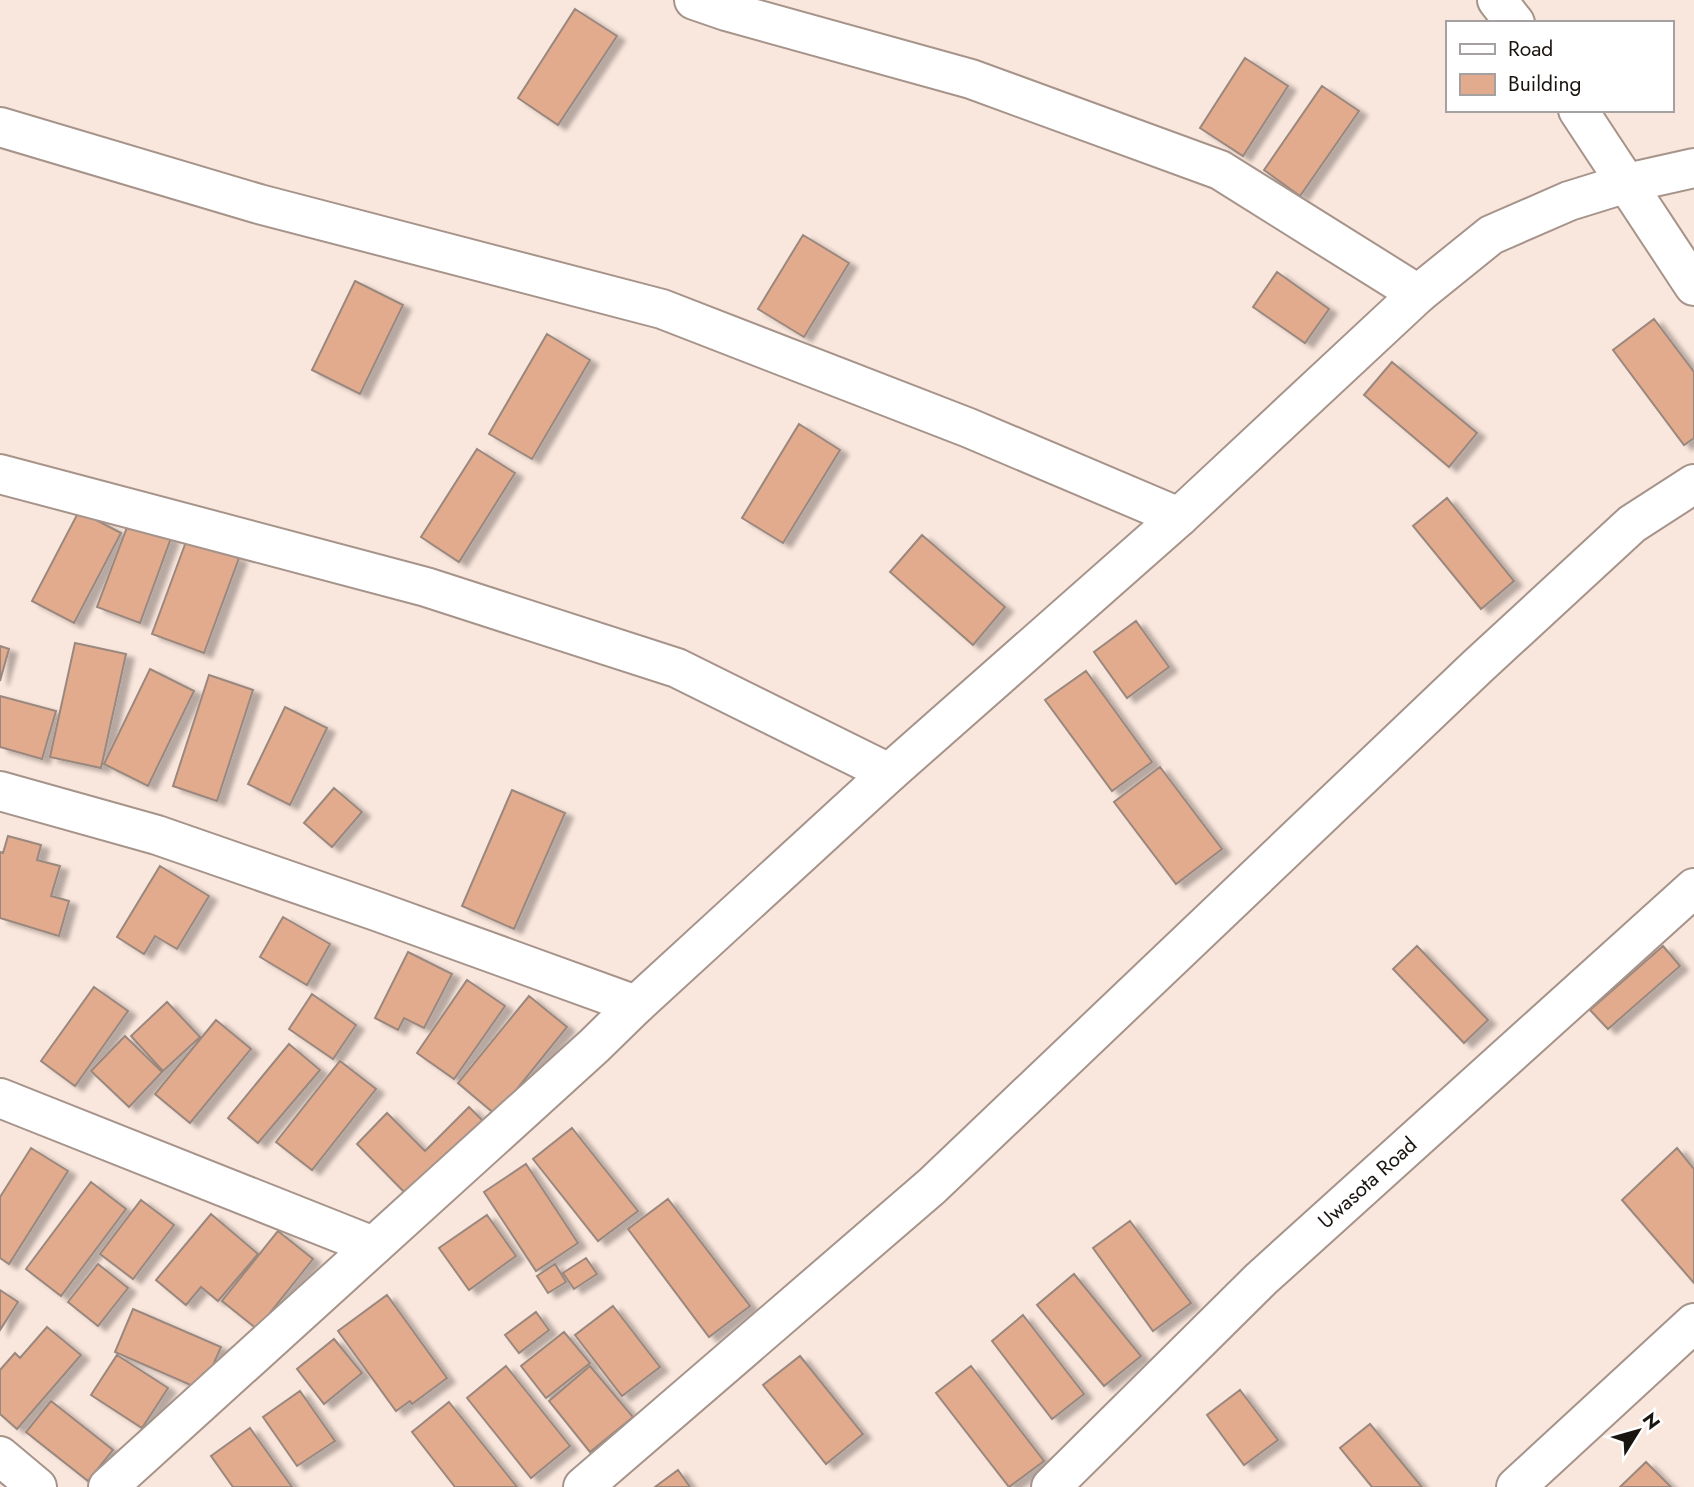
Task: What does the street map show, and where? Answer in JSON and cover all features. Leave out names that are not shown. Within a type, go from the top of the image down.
[{"type":"street","points":[[694,0],[971,79],[1220,170],[1418,294]]},
{"type":"street","points":[[1497,0],[1513,21]]},
{"type":"street","points":[[1579,112],[1694,286]]},
{"type":"street","points":[[0,127],[259,204],[662,309],[969,428],[1179,517]]},
{"type":"street","points":[[108,1487],[889,774],[1179,517],[1418,294],[1491,235],[1569,201],[1627,183],[1694,168]]},
{"type":"street","points":[[0,474],[426,587],[677,668],[889,774]]},
{"type":"street","points":[[583,1487],[932,1186],[1478,666],[1632,524],[1694,484]]},
{"type":"street","points":[[0,791],[157,835],[636,1005]]},
{"type":"street","name":"Uwasota Road","points":[[1051,1487],[1261,1279],[1694,888]]},
{"type":"street","points":[[0,1098],[373,1247]]},
{"type":"street","points":[[1516,1487],[1694,1323]]},
{"type":"street","points":[[0,1456],[37,1487]]},
{"type":"building","points":[[575,9],[617,36],[558,125],[518,98]]},
{"type":"building","points":[[1245,58],[1288,86],[1243,156],[1200,128]]},
{"type":"building","points":[[1322,86],[1359,111],[1300,196],[1264,170]]},
{"type":"building","points":[[803,235],[849,263],[804,337],[758,309]]},
{"type":"building","points":[[1277,272],[1329,309],[1305,343],[1253,307]]},
{"type":"building","points":[[355,281],[403,305],[360,394],[312,370]]},
{"type":"building","points":[[1654,319],[1694,372],[1694,438],[1684,445],[1613,350]]},
{"type":"building","points":[[547,334],[590,360],[532,459],[489,434]]},
{"type":"building","points":[[1392,362],[1477,433],[1449,467],[1364,395]]},
{"type":"building","points":[[799,424],[840,450],[783,543],[742,518]]},
{"type":"building","points":[[477,449],[515,473],[459,562],[421,537]]},
{"type":"building","points":[[1447,498],[1514,581],[1481,609],[1413,526]]},
{"type":"building","points":[[79,511],[121,533],[74,623],[32,601]]},
{"type":"building","points":[[129,522],[171,538],[140,623],[97,607]]},
{"type":"building","points":[[922,535],[1005,607],[973,645],[890,572]]},
{"type":"building","points":[[187,539],[239,558],[204,653],[152,634]]},
{"type":"building","points":[[1136,621],[1169,667],[1127,698],[1094,652]]},
{"type":"building","points":[[75,643],[126,654],[101,768],[50,757]]},
{"type":"building","points":[[0,646],[9,649],[0,681]]},
{"type":"building","points":[[150,669],[194,691],[148,786],[104,764]]},
{"type":"building","points":[[1086,671],[1152,762],[1112,791],[1045,700]]},
{"type":"building","points":[[209,675],[253,690],[217,801],[173,786]]},
{"type":"building","points":[[0,696],[56,711],[42,759],[0,747]]},
{"type":"building","points":[[285,707],[327,728],[290,805],[248,784]]},
{"type":"building","points":[[1160,767],[1222,849],[1176,884],[1114,802]]},
{"type":"building","points":[[334,788],[362,812],[332,847],[304,823]]},
{"type":"building","points":[[512,790],[565,813],[514,929],[462,906]]},
{"type":"building","points":[[8,836],[41,845],[37,860],[60,866],[51,896],[69,901],[59,936],[0,918],[0,852],[3,853]]},
{"type":"building","points":[[160,866],[209,896],[177,949],[155,936],[144,954],[117,937]]},
{"type":"building","points":[[283,917],[330,944],[307,985],[260,957]]},
{"type":"building","points":[[1417,946],[1488,1020],[1464,1043],[1393,969]]},
{"type":"building","points":[[1663,946],[1680,966],[1608,1029],[1590,1010]]},
{"type":"building","points":[[408,952],[452,974],[424,1028],[404,1018],[398,1030],[375,1018]]},
{"type":"building","points":[[467,980],[505,1006],[454,1079],[417,1053]]},
{"type":"building","points":[[94,987],[128,1011],[75,1086],[41,1061]]},
{"type":"building","points":[[312,994],[356,1025],[333,1059],[289,1029]]},
{"type":"building","points":[[529,996],[567,1027],[496,1115],[458,1083]]},
{"type":"building","points":[[167,1002],[200,1037],[163,1071],[131,1036]]},
{"type":"building","points":[[216,1020],[251,1049],[190,1123],[155,1094]]},
{"type":"building","points":[[125,1036],[162,1072],[129,1107],[91,1071]]},
{"type":"building","points":[[289,1044],[320,1070],[258,1143],[228,1118]]},
{"type":"building","points":[[340,1061],[376,1089],[312,1170],[276,1142]]},
{"type":"building","points":[[469,1107],[484,1122],[409,1197],[357,1144],[387,1113],[425,1151]]},
{"type":"building","points":[[572,1128],[638,1211],[598,1241],[533,1159]]},
{"type":"building","points":[[31,1148],[68,1171],[9,1264],[0,1258],[0,1197]]},
{"type":"building","points":[[1677,1148],[1694,1169],[1694,1283],[1622,1200]]},
{"type":"building","points":[[526,1164],[578,1243],[536,1271],[484,1192]]},
{"type":"building","points":[[91,1182],[126,1209],[61,1296],[26,1269]]},
{"type":"building","points":[[668,1199],[750,1306],[709,1337],[628,1229]]},
{"type":"building","points":[[141,1200],[174,1225],[133,1279],[100,1254]]},
{"type":"building","points":[[211,1214],[258,1254],[218,1301],[201,1287],[186,1305],[156,1280]]},
{"type":"building","points":[[487,1215],[516,1256],[469,1290],[439,1248]]},
{"type":"building","points":[[1130,1221],[1191,1303],[1153,1331],[1093,1248]]},
{"type":"building","points":[[278,1231],[313,1259],[257,1329],[222,1301]]},
{"type":"building","points":[[586,1258],[597,1274],[574,1289],[563,1273]]},
{"type":"building","points":[[98,1264],[128,1288],[98,1326],[68,1302]]},
{"type":"building","points":[[555,1264],[566,1282],[548,1293],[537,1276]]},
{"type":"building","points":[[1074,1274],[1141,1356],[1104,1386],[1037,1305]]},
{"type":"building","points":[[0,1290],[18,1302],[0,1330]]},
{"type":"building","points":[[387,1295],[447,1378],[412,1404],[410,1401],[396,1411],[338,1331]]},
{"type":"building","points":[[613,1306],[660,1367],[622,1396],[575,1335]]},
{"type":"building","points":[[133,1309],[221,1347],[202,1390],[115,1352]]},
{"type":"building","points":[[536,1312],[549,1330],[519,1353],[505,1335]]},
{"type":"building","points":[[1023,1315],[1084,1394],[1052,1419],[992,1341]]},
{"type":"building","points":[[47,1327],[81,1355],[17,1429],[0,1414],[0,1370],[15,1353],[20,1358]]},
{"type":"building","points":[[564,1332],[590,1363],[546,1398],[521,1366]]},
{"type":"building","points":[[334,1339],[362,1373],[324,1404],[297,1369]]},
{"type":"building","points":[[117,1355],[168,1388],[142,1428],[91,1395]]},
{"type":"building","points":[[800,1356],[863,1434],[826,1464],[763,1385]]},
{"type":"building","points":[[506,1366],[570,1446],[531,1478],[467,1398]]},
{"type":"building","points":[[590,1366],[633,1417],[590,1452],[549,1401]]},
{"type":"building","points":[[971,1366],[1044,1461],[1009,1487],[936,1393]]},
{"type":"building","points":[[1240,1390],[1278,1440],[1244,1465],[1207,1415]]},
{"type":"building","points":[[300,1391],[335,1441],[297,1466],[263,1417]]},
{"type":"building","points":[[51,1401],[113,1450],[88,1481],[26,1432]]},
{"type":"building","points":[[449,1402],[517,1487],[455,1487],[412,1432]]},
{"type":"building","points":[[1370,1424],[1422,1487],[1372,1487],[1340,1448]]},
{"type":"building","points":[[250,1428],[292,1487],[233,1487],[211,1456]]},
{"type":"building","points":[[1646,1462],[1671,1487],[1620,1487]]},
{"type":"building","points":[[678,1470],[690,1487],[655,1487]]}]
